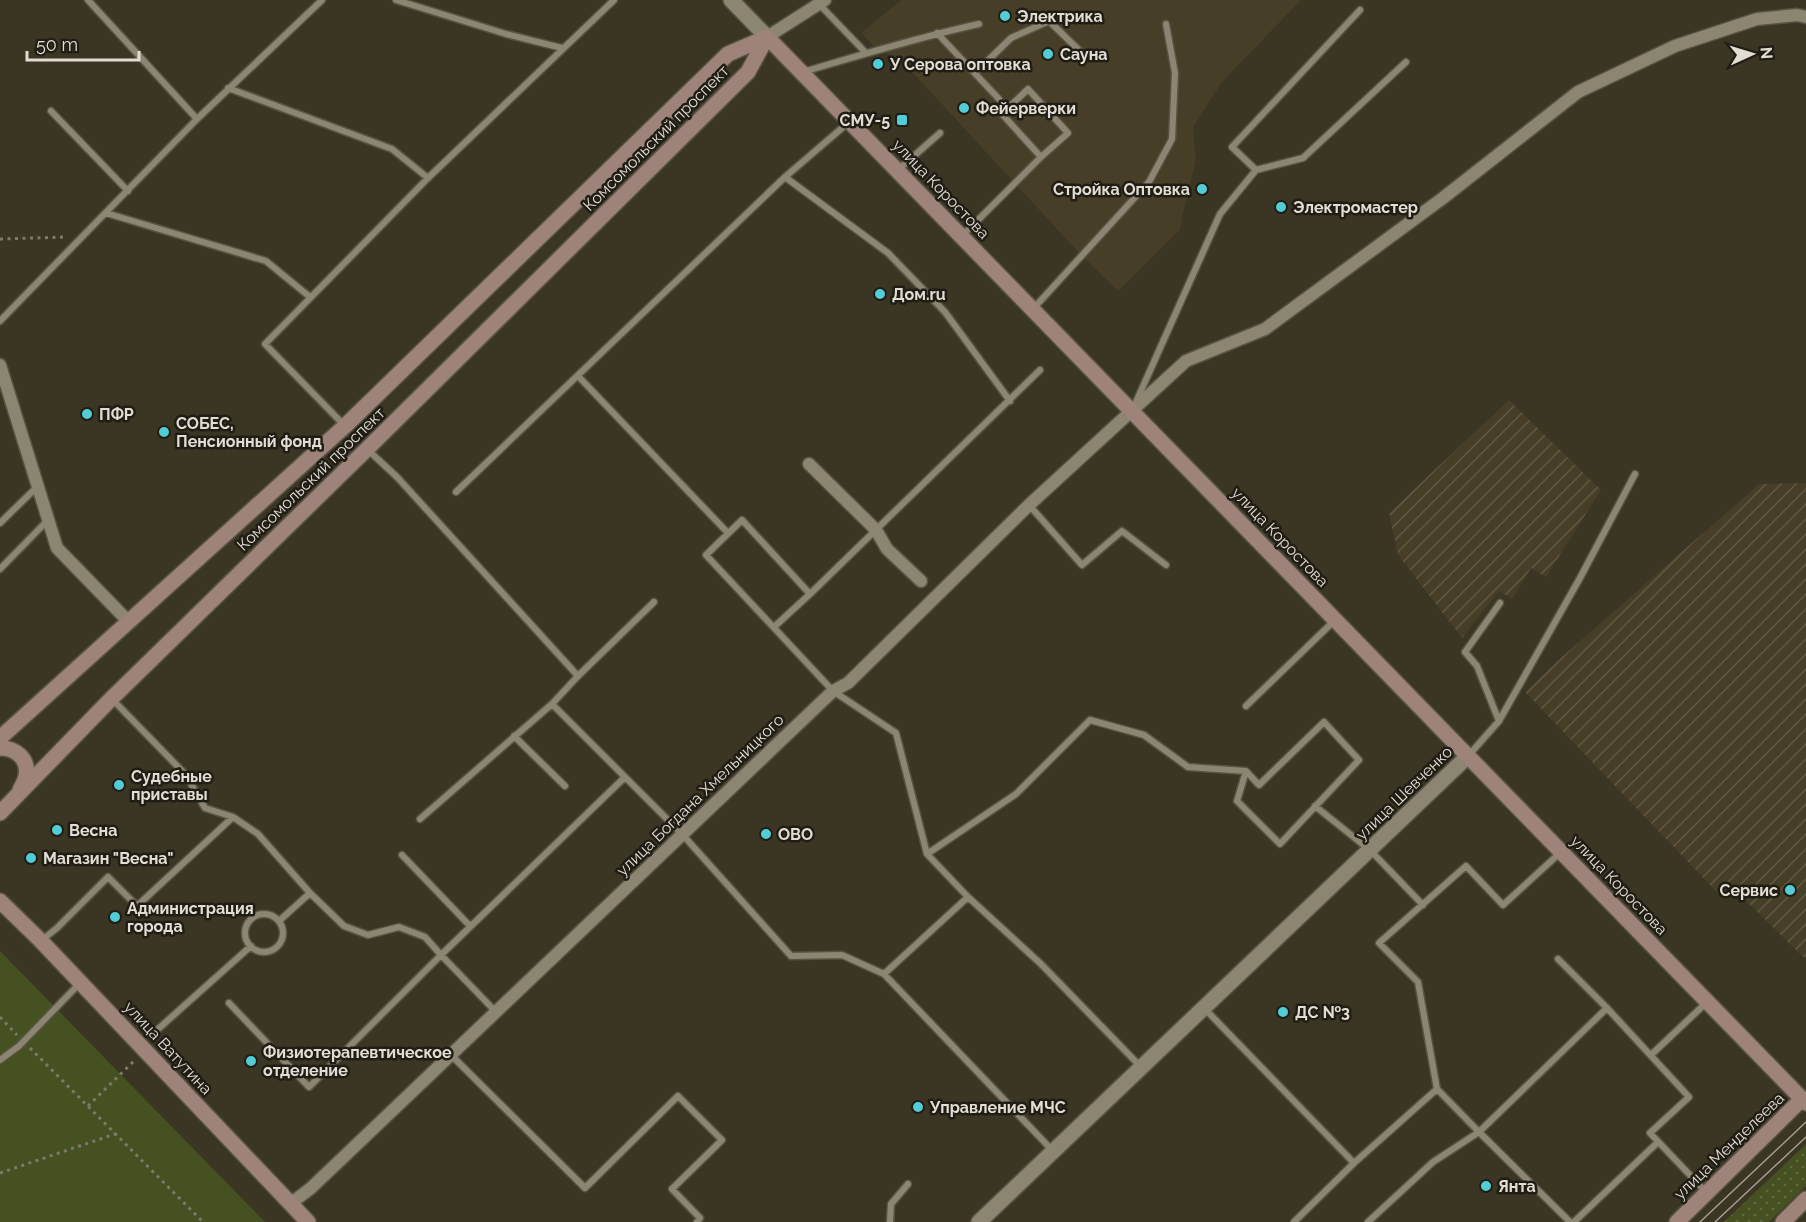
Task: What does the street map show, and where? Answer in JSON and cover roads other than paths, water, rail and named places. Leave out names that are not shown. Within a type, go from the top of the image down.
[{"type":"main road","name":"улица Коростова","points":[[768,37],[1805,1099]]},
{"type":"main road","name":"Комсомольский проспект","points":[[0,738],[345,426],[728,54],[768,37]]},
{"type":"main road","name":"Комсомольский проспект","points":[[0,813],[111,699],[748,72],[768,37]]},
{"type":"main road","points":[[0,748],[16,751],[25,762],[26,776],[19,793]]},
{"type":"main road","name":"улица Ватутина","points":[[0,901],[81,982],[308,1222]]},
{"type":"main road","name":"улица Менделеева","points":[[1677,1222],[1805,1099]]},
{"type":"main road","points":[[1783,1222],[1806,1199]]},
{"type":"street","name":"улица Коростова","points":[[732,0],[768,37]]},
{"type":"street","points":[[768,37],[822,2]]},
{"type":"street","name":"улица Богдана Хмельницкого","points":[[290,1204],[311,1188],[833,691],[848,683],[1029,505],[1186,361],[1264,329],[1443,198],[1578,92],[1675,46],[1757,20],[1797,15],[1806,17]]},
{"type":"street","points":[[0,364],[57,548],[128,621]]},
{"type":"street","points":[[809,464],[876,530],[887,549],[921,581]]},
{"type":"street","name":"улица Шевченко","points":[[979,1222],[1052,1150],[1371,851],[1468,756]]},
{"type":"street","name":"улица Шевченко","points":[[979,1222],[1468,756]]},
{"type":"lane","points":[[87,0],[197,119]]},
{"type":"lane","points":[[0,321],[228,88],[322,0]]},
{"type":"lane","points":[[396,0],[506,34],[562,48]]},
{"type":"lane","points":[[345,426],[265,344],[428,178],[614,0]]},
{"type":"lane","points":[[822,2],[866,53]]},
{"type":"lane","points":[[1256,170],[1232,147],[1360,10]]},
{"type":"lane","points":[[975,73],[1011,38],[1049,21],[1084,55]]},
{"type":"lane","points":[[802,72],[938,33],[979,24]]},
{"type":"lane","points":[[1033,309],[1149,182],[1172,139],[1175,72],[1166,24]]},
{"type":"lane","points":[[938,33],[999,99]]},
{"type":"lane","points":[[1132,411],[1220,214],[1256,170],[1303,158],[1406,62]]},
{"type":"lane","points":[[228,88],[392,149],[428,178]]},
{"type":"lane","points":[[962,237],[1068,132],[1028,89],[1002,114],[1041,157]]},
{"type":"lane","points":[[51,111],[128,191]]},
{"type":"lane","points":[[456,492],[785,177],[850,122]]},
{"type":"lane","points":[[898,171],[940,133]]},
{"type":"lane","points":[[785,177],[888,253],[945,312],[1010,401]]},
{"type":"lane","points":[[106,213],[266,261],[310,297]]},
{"type":"lane","points":[[774,627],[1040,370]]},
{"type":"lane","points":[[578,376],[728,533]]},
{"type":"lane","points":[[367,449],[397,477],[578,676]]},
{"type":"lane","points":[[1468,756],[1499,721],[1580,578],[1635,474]]},
{"type":"lane","points":[[0,523],[38,486]]},
{"type":"lane","points":[[1029,505],[1082,565],[1122,531],[1166,565]]},
{"type":"lane","points":[[0,569],[48,520]]},
{"type":"lane","points":[[810,594],[742,520],[706,555],[833,691],[896,733],[927,854],[968,897],[1041,964],[1141,1068]]},
{"type":"lane","points":[[420,819],[552,704],[654,602]]},
{"type":"lane","points":[[1499,721],[1478,666],[1465,652],[1500,603]]},
{"type":"lane","points":[[1246,706],[1335,620]]},
{"type":"lane","points":[[111,699],[186,775],[205,808],[233,817],[258,834],[310,893],[344,926],[368,935],[399,927],[425,937],[497,1012]]},
{"type":"lane","points":[[552,704],[682,834],[791,956],[842,955],[884,974],[1052,1150]]},
{"type":"lane","points":[[927,854],[1016,794],[1090,720],[1144,735],[1188,767],[1246,771],[1259,785],[1324,722],[1359,760],[1280,844],[1237,801],[1246,771]]},
{"type":"lane","points":[[514,736],[565,786]]},
{"type":"lane","points":[[229,1004],[309,1087],[470,926],[625,777]]},
{"type":"lane","points":[[1316,806],[1371,851],[1423,905]]},
{"type":"lane","points":[[41,941],[108,877],[137,906],[233,817]]},
{"type":"lane","points":[[1561,851],[1503,905],[1466,866],[1379,943],[1418,982],[1437,1089],[1572,1222],[1658,1142]]},
{"type":"lane","points":[[402,855],[470,926]]},
{"type":"lane","points":[[279,921],[310,893]]},
{"type":"lane","points":[[884,974],[968,897]]},
{"type":"lane","points":[[263,914],[279,921],[282,927],[282,940],[274,949],[261,952],[250,946],[246,929],[252,919],[263,914]]},
{"type":"lane","points":[[157,1030],[250,946]]},
{"type":"lane","points":[[1558,959],[1607,1008],[1689,1097],[1650,1133],[1707,1193]]},
{"type":"lane","points":[[0,1060],[23,1041],[81,982]]},
{"type":"lane","points":[[1651,1055],[1707,1001]]},
{"type":"lane","points":[[1204,1008],[1354,1163]]},
{"type":"lane","points":[[1368,1222],[1433,1162],[1479,1132],[1607,1008]]},
{"type":"lane","points":[[451,1055],[585,1188],[678,1096],[722,1140],[672,1189],[700,1218],[697,1222]]},
{"type":"lane","points":[[1294,1222],[1354,1163],[1437,1089]]},
{"type":"lane","points":[[890,1222],[891,1204],[908,1184]]},
{"type":"tram line","points":[[1700,1222],[1806,1122]]},
{"type":"tram line","points":[[1715,1222],[1806,1137]]},
{"type":"place","name":"Электрика","points":[[1005,16]]},
{"type":"place","name":"Сауна","points":[[1048,54]]},
{"type":"place","name":"У Серова оптовка","points":[[878,64]]},
{"type":"place","name":"Фейерверки","points":[[964,108]]},
{"type":"place","name":"СМУ-5","points":[[902,120]]},
{"type":"place","name":"Стройка Оптовка","points":[[1202,189]]},
{"type":"place","name":"Электромастер","points":[[1281,207]]},
{"type":"place","name":"Дом.ru","points":[[880,294]]},
{"type":"place","name":"ПФР","points":[[87,414]]},
{"type":"place","name":"СОБЕС, Пенсионный фонд","points":[[164,432]]},
{"type":"place","name":"Судебные приставы","points":[[119,785]]},
{"type":"place","name":"Весна","points":[[57,830]]},
{"type":"place","name":"ОВО","points":[[766,834]]},
{"type":"place","name":"Магазин \"Весна\"","points":[[31,858]]},
{"type":"place","name":"Сервис","points":[[1790,890]]},
{"type":"place","name":"Администрация города","points":[[115,917]]},
{"type":"place","name":"ДС №3","points":[[1283,1012]]},
{"type":"place","name":"Физиотерапевтическое отделение","points":[[251,1061]]},
{"type":"place","name":"Управление МЧС","points":[[918,1107]]},
{"type":"place","name":"Янта","points":[[1486,1186]]}]
